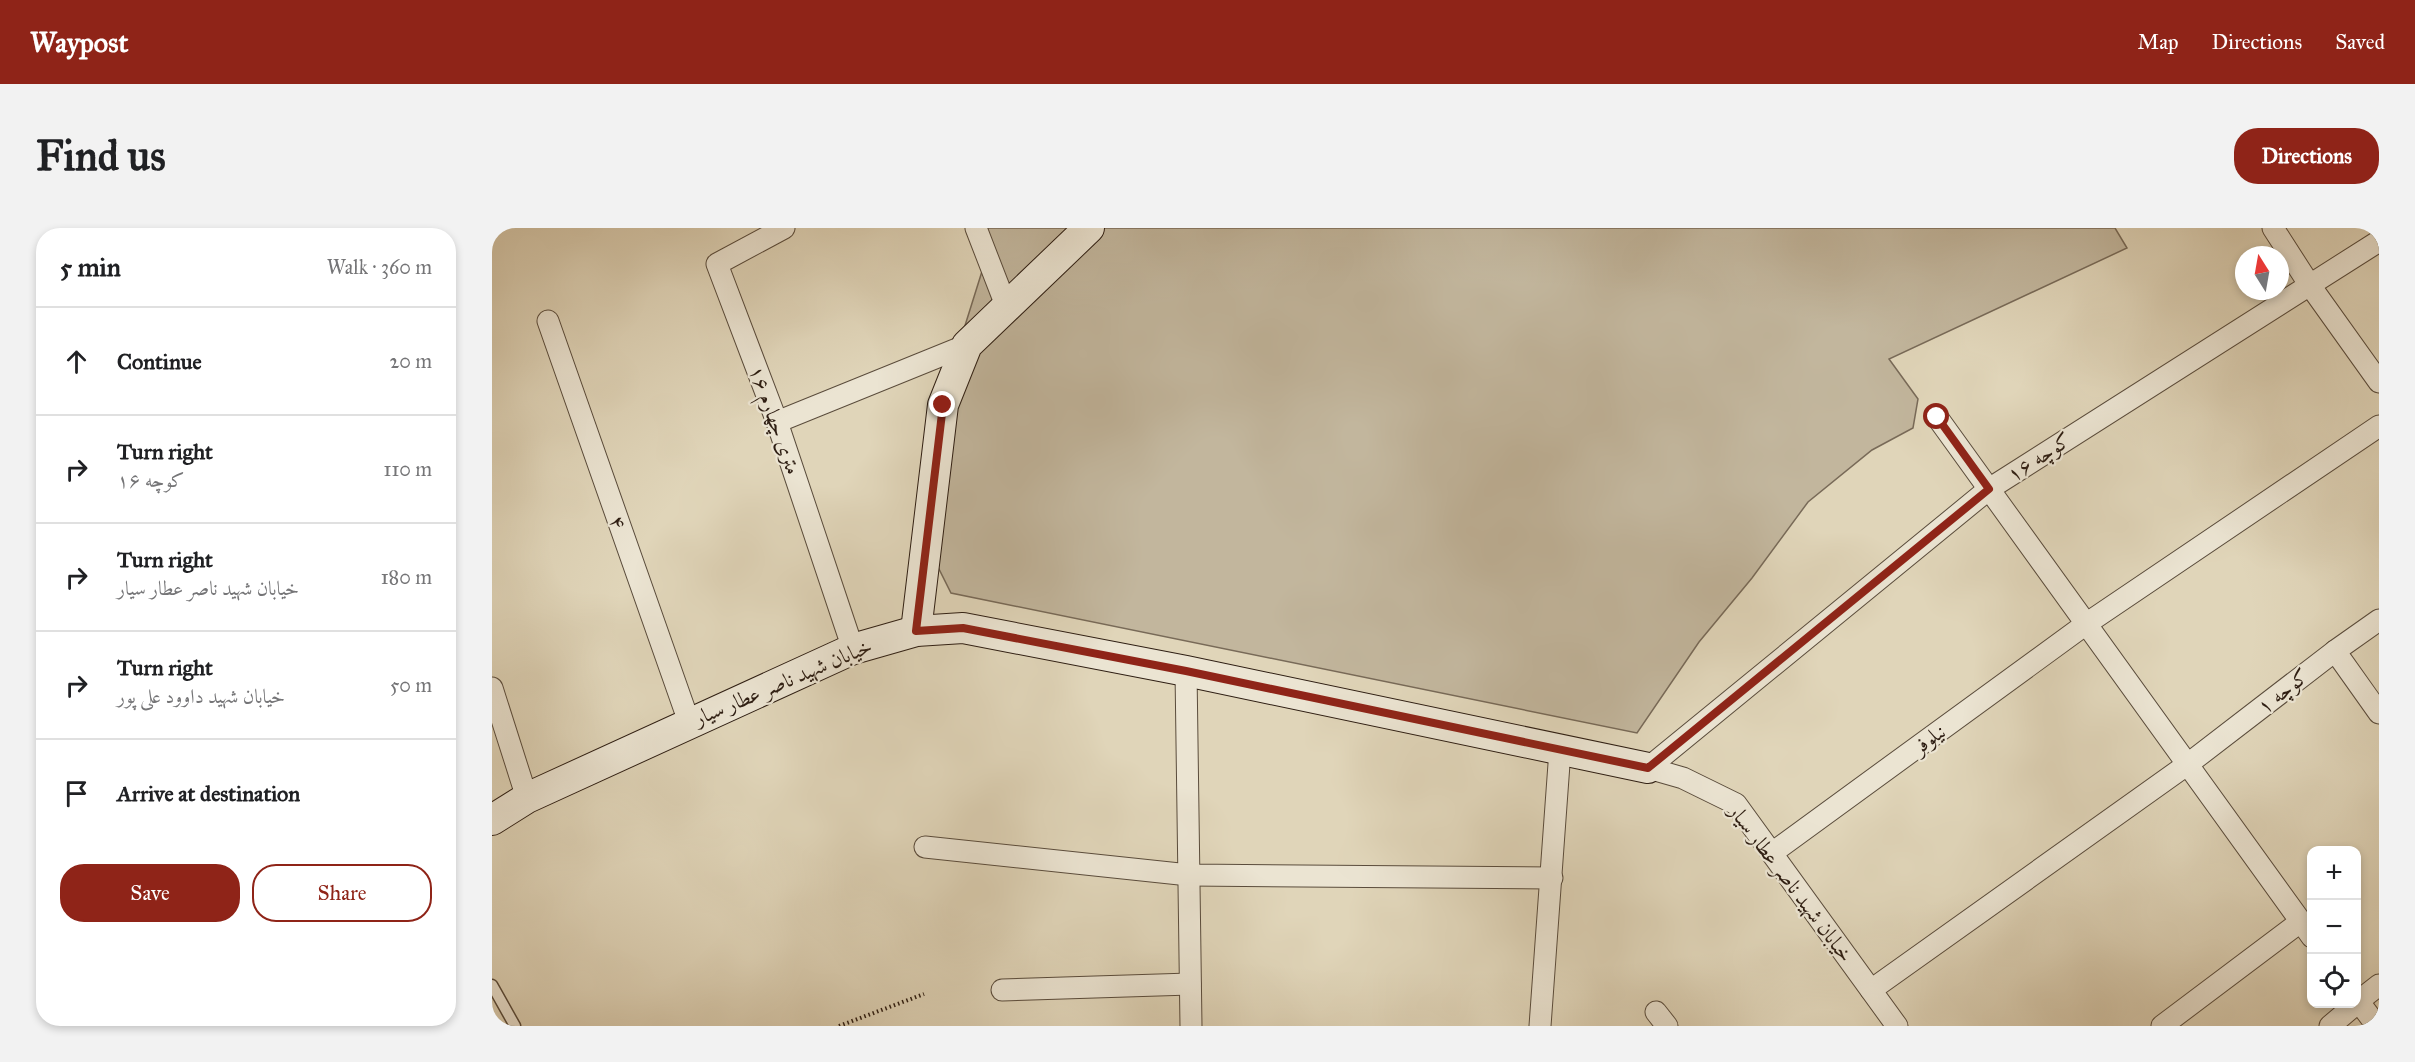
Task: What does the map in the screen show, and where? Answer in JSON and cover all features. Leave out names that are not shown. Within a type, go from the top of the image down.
[{"type":"street","name":"۱۶ متری چهارم","points":[[784,228],[717,264],[777,422],[853,649]]},
{"type":"street","points":[[976,228],[1006,308]]},
{"type":"street","points":[[777,422],[967,345],[1089,228]]},
{"type":"street","points":[[2273,228],[2309,284],[2379,382]]},
{"type":"street","name":"کوچه ۱۶","points":[[1648,768],[1989,489],[2379,240]]},
{"type":"street","name":"۴","points":[[548,321],[689,722]]},
{"type":"street","points":[[916,631],[943,405],[967,345]]},
{"type":"street","points":[[1937,417],[2306,929],[2162,1026]]},
{"type":"street","name":"نیلوفر","points":[[1772,853],[2086,624],[2379,426]]},
{"type":"street","name":"کوچه ۱","points":[[1871,990],[2188,764],[2379,620]]},
{"type":"street","name":"خیابان شهید ناصر عطار سیار","points":[[492,820],[527,798],[853,649],[916,631],[963,628],[1186,671],[1648,768],[1683,778],[1736,804],[1897,1026]]},
{"type":"street","points":[[2335,651],[2379,713]]},
{"type":"street","points":[[1186,671],[1191,1026]]},
{"type":"street","points":[[492,688],[527,798]]},
{"type":"street","points":[[1540,1026],[1560,750]]},
{"type":"street","points":[[925,847],[1189,875],[1552,878]]},
{"type":"street","points":[[1002,990],[1190,984]]},
{"type":"street","points":[[2361,998],[2379,985]]},
{"type":"street","points":[[2361,1006],[2377,1026]]},
{"type":"street","points":[[2330,1026],[2349,1008]]},
{"type":"lane","points":[[492,985],[514,1026]]},
{"type":"path","points":[[839,1026],[924,994]]},
{"type":"shaded area","points":[[982,228],[2115,228],[2127,248],[1889,359],[1918,399],[1913,428],[1872,450],[1808,502],[1752,578],[1699,642],[1637,733],[951,593],[934,559],[963,332],[989,249]]},
{"type":"route","points":[[943,405],[923,554],[916,631],[963,628],[1186,671],[1648,768],[1989,489],[1937,417]]}]
